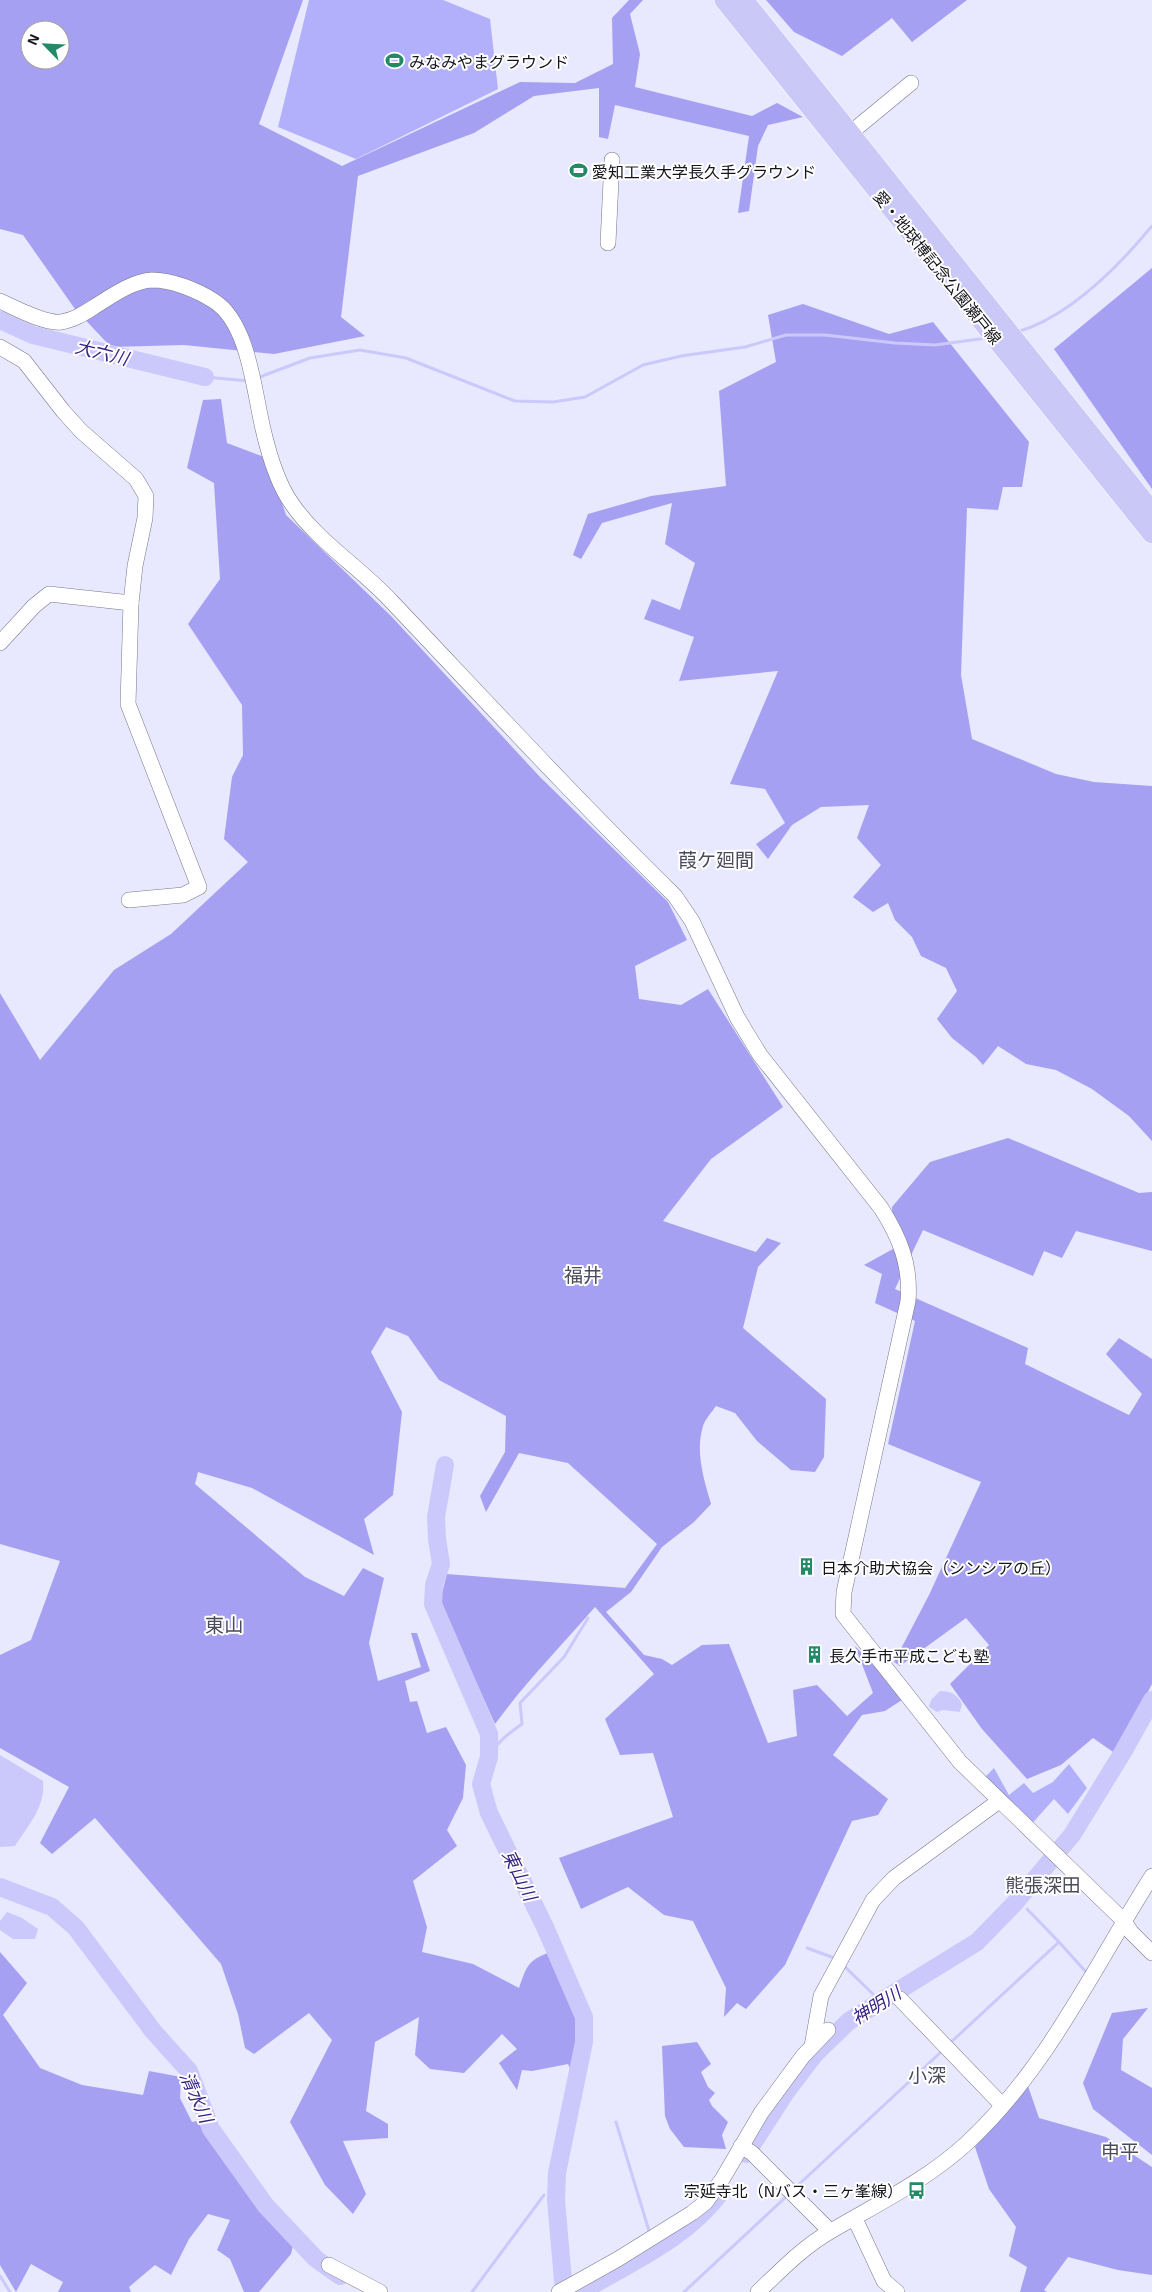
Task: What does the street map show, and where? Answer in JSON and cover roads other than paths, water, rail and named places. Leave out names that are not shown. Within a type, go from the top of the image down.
[{"type":"main road","name":"愛・地球博記念公園瀬戸線","points":[[724,0],[844,138]]},
{"type":"main road","name":"愛・地球博記念公園瀬戸線","points":[[744,0],[844,138],[912,225],[1015,351],[1152,511]]},
{"type":"main road","name":"愛・地球博記念公園瀬戸線","points":[[1015,351],[1152,534]]},
{"type":"street","points":[[844,138],[911,83]]},
{"type":"street","points":[[608,243],[612,160]]},
{"type":"street","points":[[0,301],[13,308],[58,322],[72,320],[124,288],[152,280],[185,287],[216,302],[234,323],[248,361],[263,431],[281,487],[293,506],[311,527],[383,592],[545,764],[675,896],[692,920],[737,1017],[760,1055],[881,1208],[896,1231],[905,1254],[910,1281],[908,1301],[844,1592],[843,1614],[960,1762],[1124,1921],[1131,1932],[1152,1953]]},
{"type":"street","points":[[0,348],[24,361],[80,430],[136,478],[146,496],[145,518],[131,603],[128,704],[199,887],[183,895],[129,900]]},
{"type":"street","points":[[0,643],[34,606],[49,594],[131,603]]},
{"type":"street","points":[[812,2046],[821,1996],[873,1900],[894,1878],[999,1801]]},
{"type":"street","points":[[758,2292],[801,2252],[830,2232],[855,2219],[919,2179],[968,2142],[1034,2066],[1084,1989],[1152,1876]]},
{"type":"street","points":[[900,1999],[1002,2105]]},
{"type":"street","points":[[563,2290],[692,2213],[706,2202],[745,2149],[761,2113],[812,2046],[828,2030]]},
{"type":"street","points":[[745,2149],[830,2232]]},
{"type":"street","points":[[855,2219],[884,2281],[897,2292]]},
{"type":"street","points":[[329,2265],[380,2292]]},
{"type":"water","points":[[940,1691],[956,1695],[962,1704],[960,1712],[943,1710],[937,1712],[929,1707],[931,1700]]},
{"type":"water","points":[[0,1755],[43,1781],[42,1799],[39,1807],[15,1846],[0,1847]]},
{"type":"water","points":[[7,1912],[22,1918],[38,1929],[35,1939],[13,1939],[0,1930],[0,1921]]},
{"type":"waterway","points":[[1017,332],[1036,325],[1074,303],[1108,274],[1152,226]]},
{"type":"waterway","name":"大六川","points":[[0,320],[33,335],[205,377]]},
{"type":"waterway","points":[[257,378],[310,358],[360,350],[406,358],[515,401],[553,402],[585,397],[643,365],[681,356],[745,347],[786,335],[825,335],[895,343],[935,345],[987,338]]},
{"type":"waterway","points":[[205,377],[249,381]]},
{"type":"waterway","name":"東山川","points":[[445,1465],[436,1517],[441,1564],[434,1585],[433,1604],[489,1734],[489,1757],[481,1784],[489,1813],[545,1927],[584,2017],[584,2042],[557,2173],[556,2200],[564,2292]]},
{"type":"waterway","points":[[489,1757],[499,1743],[522,1724],[520,1703],[564,1657],[588,1618]]},
{"type":"waterway","name":"神明川","points":[[746,2154],[786,2092],[815,2054],[849,2021],[977,1942],[1014,1904],[1072,1835],[1123,1752],[1152,1700]]},
{"type":"waterway","name":"清水川","points":[[0,1887],[52,1907],[76,1928],[153,2031],[189,2071],[211,2129],[266,2206],[316,2259],[340,2276]]},
{"type":"waterway","points":[[1027,1909],[1059,1942]]},
{"type":"waterway","points":[[949,2044],[1059,1942],[1086,1972]]},
{"type":"waterway","points":[[807,1948],[837,1959]]},
{"type":"waterway","points":[[843,1965],[873,1994]]},
{"type":"waterway","points":[[794,2189],[941,2052]]},
{"type":"waterway","points":[[616,2122],[650,2234]]},
{"type":"waterway","name":"神明川","points":[[581,2292],[674,2237],[707,2209],[721,2192]]},
{"type":"waterway","points":[[472,2292],[544,2195]]},
{"type":"waterway","points":[[684,2292],[788,2195]]},
{"type":"waterway","points":[[0,2276],[10,2292]]},
{"type":"place","name":"みなみやまグラウンド","points":[[395,61]]},
{"type":"place","name":"愛知工業大学長久手グラウンド","points":[[578,171]]},
{"type":"place","name":"日本介助犬協会（シンシアの丘）","points":[[807,1567]]},
{"type":"place","name":"長久手市平成こども塾","points":[[815,1655]]},
{"type":"place","name":"宗延寺北（Nバス・三ヶ峯線）","points":[[917,2190]]},
{"type":"district","name":"葭ケ廻間","points":[[716,859]]},
{"type":"district","name":"福井","points":[[583,1274]]},
{"type":"district","name":"東山","points":[[224,1624]]},
{"type":"district","name":"熊張深田","points":[[1043,1884]]},
{"type":"district","name":"小深","points":[[927,2074]]},
{"type":"district","name":"申平","points":[[1120,2150]]}]
